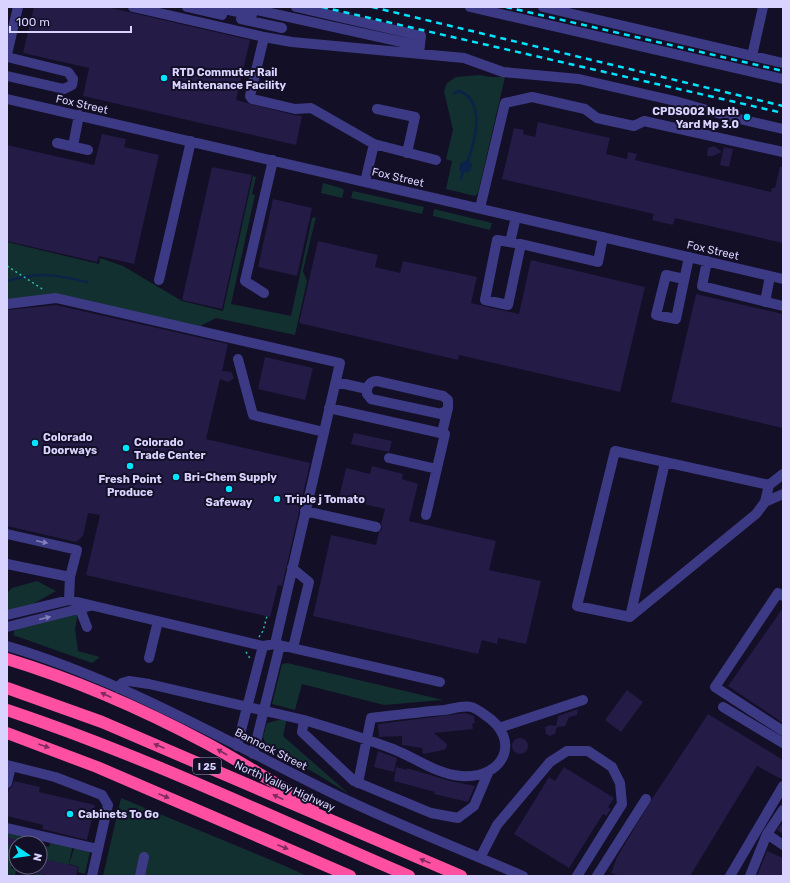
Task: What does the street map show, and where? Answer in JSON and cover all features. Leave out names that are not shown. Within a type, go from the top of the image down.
[{"type":"highway","points":[[7,659],[82,685],[158,719],[206,743],[302,799],[378,840]]},
{"type":"highway","name":"North Valley Highway","points":[[7,688],[102,722],[461,876]]},
{"type":"highway","points":[[7,710],[142,759],[275,819],[409,876]]},
{"type":"highway","points":[[7,733],[97,767],[350,876]]},
{"type":"street","points":[[7,54],[18,7]]},
{"type":"street","points":[[133,7],[279,40],[368,50],[420,47]]},
{"type":"street","points":[[187,7],[285,17],[337,34]]},
{"type":"street","points":[[215,7],[285,17],[420,47],[464,58],[503,72],[579,79],[675,101],[735,118],[783,129]]},
{"type":"street","points":[[243,7],[420,47]]},
{"type":"street","points":[[270,7],[285,17]]},
{"type":"street","points":[[296,7],[421,36],[420,47]]},
{"type":"street","points":[[470,7],[783,79]]},
{"type":"street","points":[[543,7],[783,63]]},
{"type":"street","points":[[752,56],[763,7]]},
{"type":"street","points":[[279,40],[285,17]]},
{"type":"street","points":[[368,50],[371,36]]},
{"type":"street","points":[[264,37],[250,96],[252,99],[295,109],[312,108],[318,110],[374,144],[436,160]]},
{"type":"street","points":[[7,57],[68,72],[72,76],[73,82],[69,87],[64,89],[7,76]]},
{"type":"street","points":[[480,208],[505,103],[532,97],[585,109],[597,118],[634,126],[644,121],[783,152]]},
{"type":"street","name":"Fox Street","points":[[7,99],[783,279]]},
{"type":"street","points":[[377,109],[415,117],[407,153]]},
{"type":"street","points":[[73,146],[79,116]]},
{"type":"street","points":[[159,280],[191,141]]},
{"type":"street","points":[[57,142],[88,150]]},
{"type":"street","points":[[364,182],[374,144]]},
{"type":"street","points":[[264,293],[245,281],[273,160]]},
{"type":"street","points":[[510,242],[516,217]]},
{"type":"street","points":[[521,244],[508,305],[485,300],[497,240],[521,244],[598,262],[603,237]]},
{"type":"street","points":[[684,279],[689,257]]},
{"type":"street","points":[[707,261],[702,286],[783,306]]},
{"type":"street","points":[[765,302],[770,276]]},
{"type":"street","points":[[7,304],[56,298],[340,364],[292,568],[277,644],[275,664],[253,754]]},
{"type":"street","points":[[238,359],[253,415],[324,432]]},
{"type":"street","points":[[442,433],[449,406],[448,400],[443,396],[377,381],[371,382],[367,389],[369,397],[374,400],[441,414],[446,412],[449,406]]},
{"type":"street","points":[[336,382],[367,389]]},
{"type":"street","points":[[330,408],[445,434],[426,515]]},
{"type":"street","points":[[630,618],[577,606],[615,451],[769,485]]},
{"type":"street","points":[[389,458],[437,469]]},
{"type":"street","points":[[630,618],[665,462]]},
{"type":"street","points":[[630,618],[756,514],[765,502],[769,485],[783,474]]},
{"type":"street","points":[[765,502],[783,494]]},
{"type":"street","points":[[306,511],[376,527]]},
{"type":"street","points":[[7,534],[78,550],[70,577],[69,600]]},
{"type":"street","points":[[7,564],[70,577]]},
{"type":"street","points":[[292,568],[309,582],[294,648]]},
{"type":"street","points":[[783,596],[778,593],[715,687],[783,731]]},
{"type":"street","points":[[7,615],[69,600],[263,646],[277,644],[440,682]]},
{"type":"street","points":[[7,627],[93,606]]},
{"type":"street","points":[[80,609],[87,627]]},
{"type":"street","points":[[149,658],[158,621]]},
{"type":"street","name":"Bannock Street","points":[[7,646],[62,664],[118,688],[362,807],[523,876]]},
{"type":"street","points":[[237,746],[263,646]]},
{"type":"street","points":[[118,688],[122,683],[129,681],[264,708],[367,740],[404,754],[435,770],[459,776],[476,776],[488,773],[499,764],[505,750],[503,736],[495,722],[471,707],[371,718],[367,740],[358,783]]},
{"type":"street","points":[[499,728],[583,700]]},
{"type":"street","points":[[723,707],[783,743]]},
{"type":"street","points":[[304,720],[302,732],[354,781],[431,813],[458,818],[474,806],[488,773]]},
{"type":"street","points":[[480,858],[497,825],[550,762],[567,751],[588,751],[612,767],[620,783],[622,804],[577,876]]},
{"type":"street","points":[[7,783],[9,766],[55,777],[102,795],[106,799],[108,805],[92,876]]},
{"type":"street","points":[[730,876],[783,786]]},
{"type":"street","points":[[598,876],[646,799]]},
{"type":"street","points":[[750,876],[767,834],[783,810]]},
{"type":"street","points":[[7,828],[98,849]]},
{"type":"street","points":[[767,834],[783,845]]},
{"type":"street","points":[[140,876],[144,857]]},
{"type":"path","points":[[7,266],[38,287]]},
{"type":"green space","points":[[480,75],[505,77],[478,193],[475,196],[446,189],[452,161],[446,159],[453,130],[444,91],[447,83],[456,77]]},
{"type":"green space","points":[[253,176],[256,177],[252,194],[255,195],[231,304],[291,316],[312,218],[316,217],[303,271],[307,281],[295,335],[216,318],[189,332],[54,301],[7,307],[7,242],[99,264],[100,258],[123,266],[182,301],[223,311]]},
{"type":"green space","points":[[323,183],[344,190],[342,198],[321,193]]},
{"type":"green space","points":[[353,191],[424,207],[422,214],[351,198]]},
{"type":"green space","points":[[434,209],[492,223],[490,230],[433,216]]},
{"type":"green space","points":[[37,581],[56,591],[33,604],[7,613],[7,593],[12,588]]},
{"type":"green space","points":[[78,613],[75,629],[78,651],[100,657],[92,663],[13,635],[15,629]]},
{"type":"green space","points":[[287,663],[443,700],[384,705],[302,684],[295,710],[272,704],[282,664]]},
{"type":"green space","points":[[287,718],[283,736],[349,794],[315,773],[267,747],[263,737],[267,723]]},
{"type":"green space","points":[[121,798],[283,865],[307,876],[103,876]]},
{"type":"green space","points":[[7,829],[25,834],[8,835],[8,875],[15,875],[7,876]]},
{"type":"green space","points":[[51,840],[73,845],[66,876],[52,860],[49,873],[49,847]]},
{"type":"green space","points":[[75,846],[90,852],[85,874],[78,872],[79,867],[69,864]]},
{"type":"water","points":[[468,159],[472,165],[471,170],[468,173],[459,171],[460,164]]},
{"type":"building","name":"RTD Commuter Rail Maintenance Facility","points":[[34,7],[107,7],[250,40],[236,100],[302,116],[296,145],[83,96],[89,68],[23,53]]},
{"type":"building","points":[[538,122],[610,138],[606,154],[627,159],[628,152],[637,154],[635,160],[771,192],[772,188],[775,188],[780,167],[783,167],[783,243],[675,218],[673,225],[652,220],[654,214],[502,179],[514,128],[524,130],[523,134],[535,137]]},
{"type":"building","points":[[102,134],[126,139],[124,147],[159,155],[134,264],[99,256],[97,262],[7,241],[7,145],[94,165]]},
{"type":"building","points":[[714,146],[722,152],[713,156],[707,156],[708,148]]},
{"type":"building","points":[[724,147],[733,149],[729,167],[720,165]]},
{"type":"building","points":[[212,167],[252,175],[222,309],[182,300]]},
{"type":"building","points":[[273,199],[312,208],[297,276],[258,267]]},
{"type":"building","points":[[318,241],[378,255],[375,267],[400,273],[403,261],[477,277],[471,303],[519,314],[531,260],[645,287],[620,392],[459,355],[458,360],[299,323]]},
{"type":"building","points":[[696,294],[783,314],[783,428],[671,402]]},
{"type":"building","name":"Colorado Trade Center","points":[[56,305],[228,344],[222,371],[231,372],[234,378],[228,382],[220,379],[206,439],[310,463],[282,586],[278,585],[270,617],[86,575],[100,515],[88,513],[83,536],[76,542],[7,526],[7,310]]},
{"type":"building","points":[[265,357],[313,368],[305,400],[258,389]]},
{"type":"building","points":[[354,433],[392,441],[389,452],[351,444]]},
{"type":"building","points":[[372,466],[403,474],[402,479],[418,484],[409,521],[496,541],[489,570],[541,581],[526,644],[498,638],[497,644],[482,640],[478,654],[313,616],[331,535],[376,545],[379,532],[382,529],[381,524],[385,509],[339,498],[346,468],[370,474]]},
{"type":"building","points":[[783,608],[783,723],[728,686]]},
{"type":"building","points":[[627,690],[643,702],[621,732],[605,720]]},
{"type":"building","points":[[578,709],[577,715],[569,717],[565,726],[557,727],[555,734],[550,736],[546,734],[545,727],[550,725],[556,726],[558,716]]},
{"type":"building","points":[[465,713],[474,716],[475,723],[472,724],[473,729],[434,733],[447,744],[446,749],[439,751],[423,754],[422,748],[402,745],[402,736],[379,737],[378,724]]},
{"type":"building","points":[[708,714],[783,760],[783,780],[757,766],[690,876],[619,876],[611,873],[617,857],[652,799]]},
{"type":"building","points":[[520,738],[527,743],[528,746],[523,753],[520,754],[513,749],[512,746],[517,739]]},
{"type":"building","points":[[378,751],[397,758],[394,772],[374,767]]},
{"type":"building","points":[[396,767],[407,770],[407,768],[450,781],[475,786],[468,802],[434,794],[435,792],[394,781]]},
{"type":"building","points":[[564,767],[614,798],[608,807],[611,809],[606,816],[603,814],[569,868],[514,834],[549,777],[555,781]]},
{"type":"building","points":[[14,781],[40,787],[39,792],[95,805],[87,840],[42,829],[43,825],[7,816],[7,798],[9,789],[12,787]]},
{"type":"building","points":[[783,822],[783,834],[777,830]]},
{"type":"building","points":[[767,851],[783,858],[783,876],[757,876]]},
{"type":"building","points":[[48,860],[78,867],[76,876],[46,875],[48,875]]},
{"type":"waterway","points":[[454,93],[460,91],[468,97],[473,104],[476,113],[475,133],[468,161]]},
{"type":"waterway","points":[[461,179],[463,171]]},
{"type":"waterway","points":[[7,281],[29,276],[47,275],[87,282]]},
{"type":"railway","points":[[322,7],[783,113]]},
{"type":"railway","points":[[372,7],[783,106]]},
{"type":"railway","points":[[506,7],[783,71]]},
{"type":"place","name":"RTD Commuter Rail Maintenance Facility","points":[[164,78]]},
{"type":"place","name":"CPDS002 North Yard Mp 3.0","points":[[747,117]]},
{"type":"place","name":"Colorado Doorways","points":[[35,443]]},
{"type":"place","name":"Colorado Trade Center","points":[[126,448]]},
{"type":"place","name":"Fresh Point Produce","points":[[130,466]]},
{"type":"place","name":"Bri-Chem Supply","points":[[176,477]]},
{"type":"place","name":"Safeway","points":[[229,489]]},
{"type":"place","name":"Triple j Tomato","points":[[277,499]]},
{"type":"place","name":"Cabinets To Go","points":[[70,814]]}]
